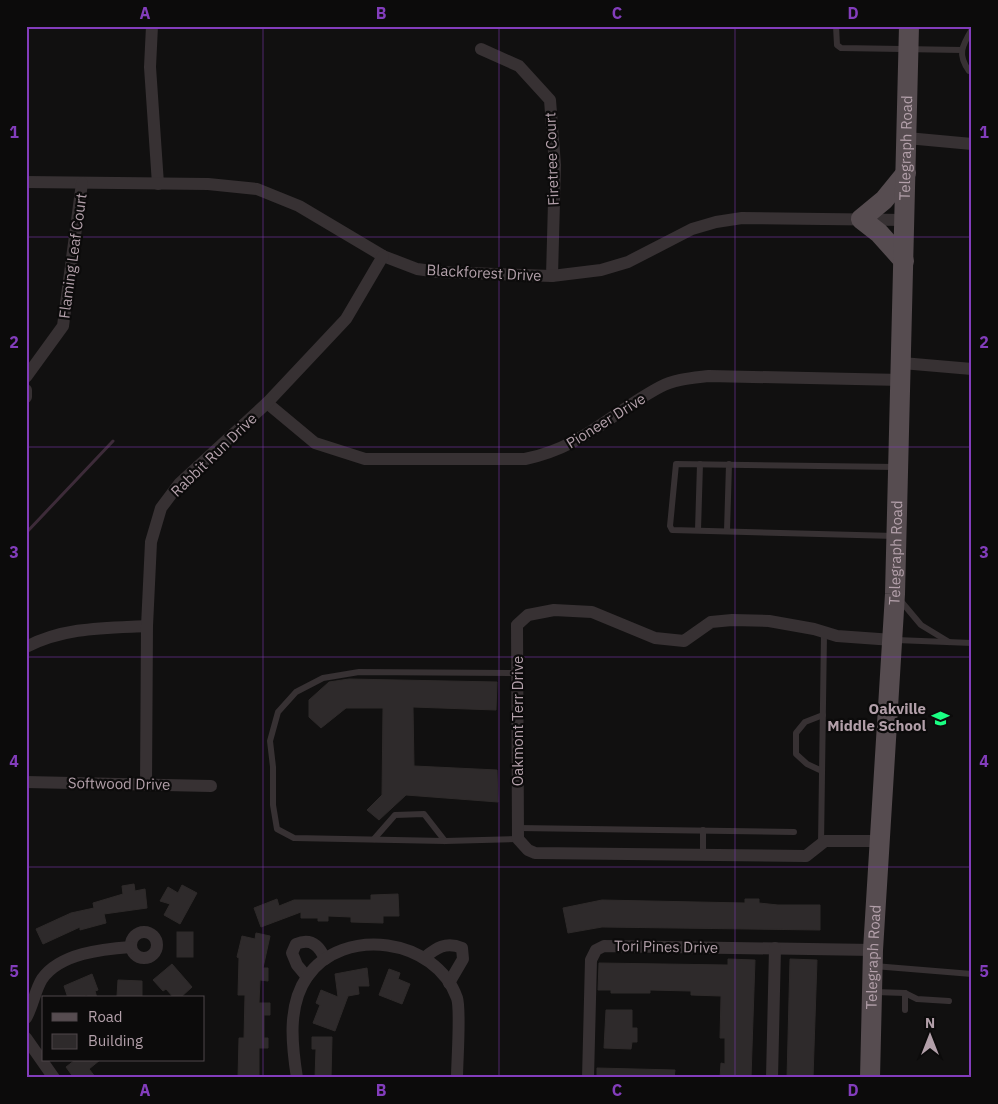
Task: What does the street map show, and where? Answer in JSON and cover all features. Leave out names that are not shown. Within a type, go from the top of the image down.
[{"type":"main road","name":"Telegraph Road","points":[[870,1078],[873,958],[879,841],[895,594],[902,371],[909,26]]},
{"type":"main road","points":[[904,261],[879,233],[861,219],[884,200],[906,173]]},
{"type":"street","points":[[152,26],[150,67],[158,184]]},
{"type":"street","name":"Firetree Court","points":[[481,49],[519,66],[550,100],[555,165],[552,276]]},
{"type":"street","points":[[907,138],[972,144]]},
{"type":"street","name":"Blackforest Drive","points":[[26,182],[235,186],[257,190],[299,206],[383,256],[417,269],[439,272],[552,276],[610,268],[628,262],[692,229],[716,222],[763,217],[905,220]]},
{"type":"street","name":"Flaming Leaf Court","points":[[26,377],[64,326],[82,183]]},
{"type":"street","name":"Rabbit Run Drive","points":[[146,784],[147,626],[151,542],[161,508],[179,484],[267,403],[346,319],[383,256]]},
{"type":"street","name":"Pioneer Drive","points":[[267,403],[315,443],[365,459],[525,459],[550,454],[574,443],[662,386],[683,379],[709,376],[972,369]]},
{"type":"street","points":[[26,390],[26,397]]},
{"type":"street","name":"Oakmont Terr Drive","points":[[518,834],[517,624],[528,615],[554,610],[592,612],[654,638],[684,641],[711,622],[732,620],[769,621],[814,629],[824,634],[893,640]]},
{"type":"street","points":[[26,647],[45,637],[90,628],[147,626]]},
{"type":"street","name":"Softwood Drive","points":[[26,782],[211,786]]},
{"type":"street","points":[[518,834],[528,850],[535,853],[806,856],[825,841],[879,841]]},
{"type":"street","points":[[307,977],[297,965],[292,953],[296,944],[309,941],[318,946],[325,959]]},
{"type":"street","points":[[424,958],[437,948],[448,944],[462,948],[463,959],[450,983]]},
{"type":"street","points":[[296,1078],[292,1051],[292,1022],[298,995],[307,977],[325,959],[343,949],[366,946],[391,946],[411,950],[442,971],[458,999],[457,1078]]},
{"type":"street","name":"Tori Pines Drive","points":[[588,1078],[591,960],[596,950],[612,946],[775,948],[873,958]]},
{"type":"street","points":[[26,1018],[42,979],[60,964],[102,949],[131,947]]},
{"type":"street","points":[[772,1078],[775,948]]},
{"type":"street","points":[[26,1038],[42,1061]]},
{"type":"street","points":[[43,1062],[54,1078]]},
{"type":"lane","points":[[836,26],[837,45],[841,48],[962,50]]},
{"type":"lane","points":[[972,29],[962,50],[962,61],[969,71],[972,72]]},
{"type":"lane","points":[[897,536],[672,530],[670,526],[674,466],[678,463],[899,467]]},
{"type":"lane","points":[[698,530],[700,464]]},
{"type":"lane","points":[[727,531],[729,464]]},
{"type":"lane","points":[[895,594],[921,624],[950,642]]},
{"type":"lane","points":[[820,844],[824,634]]},
{"type":"lane","points":[[893,640],[972,643]]},
{"type":"lane","points":[[518,673],[359,672],[323,678],[296,692],[278,712],[270,741],[273,767],[273,804],[277,829],[294,838],[445,841],[518,834],[703,830],[794,832]]},
{"type":"lane","points":[[822,715],[805,722],[796,733],[796,754],[807,764],[822,771]]},
{"type":"lane","points":[[374,839],[395,815],[424,814],[445,841]]},
{"type":"lane","points":[[703,830],[703,855]]},
{"type":"lane","points":[[873,958],[972,974]]},
{"type":"lane","points":[[872,992],[905,994],[917,999],[949,1001]]},
{"type":"lane","points":[[905,994],[905,1010]]},
{"type":"building","points":[[349,679],[497,682],[496,710],[413,707],[414,766],[497,770],[498,802],[406,795],[379,820],[367,810],[382,795],[383,708],[346,708],[321,728],[309,717],[309,700],[329,682]]},
{"type":"building","points":[[134,884],[135,891],[145,889],[147,908],[104,914],[106,923],[80,930],[80,927],[43,944],[36,929],[71,913],[94,908],[93,903],[123,894],[122,886]]},
{"type":"building","points":[[182,885],[197,893],[180,924],[164,915],[170,904],[160,901],[168,887],[178,893]]},
{"type":"building","points":[[398,894],[399,916],[383,916],[383,923],[351,922],[351,917],[328,916],[328,921],[318,921],[318,918],[301,918],[301,912],[261,927],[254,908],[277,899],[279,906],[294,900],[371,900],[371,895]]},
{"type":"building","points":[[745,899],[759,899],[759,903],[778,905],[820,905],[820,930],[602,927],[568,933],[563,908],[602,900],[745,903]]},
{"type":"building","points":[[177,932],[193,932],[193,957],[177,957]]},
{"type":"building","points":[[256,933],[270,936],[263,968],[268,968],[268,981],[260,980],[259,1003],[270,1003],[270,1015],[264,1015],[264,1038],[268,1038],[268,1048],[259,1048],[259,1078],[238,1078],[239,1038],[244,1038],[245,995],[238,995],[239,958],[237,957],[242,936],[255,939]]},
{"type":"building","points":[[728,959],[755,960],[751,1078],[720,1078],[721,1063],[725,1064],[725,1038],[720,1038],[721,996],[691,995],[691,991],[650,990],[650,993],[611,993],[611,990],[598,990],[599,963],[728,965]]},
{"type":"building","points":[[790,959],[817,960],[813,1078],[787,1078]]},
{"type":"building","points":[[172,964],[192,987],[182,996],[172,996],[166,989],[163,991],[153,980]]},
{"type":"building","points":[[367,968],[369,986],[358,986],[359,994],[348,996],[335,1031],[313,1023],[320,1005],[316,1003],[321,990],[338,997],[335,974]]},
{"type":"building","points":[[389,969],[400,973],[398,979],[410,984],[402,1004],[379,995]]},
{"type":"building","points":[[92,974],[98,990],[95,991],[96,996],[67,996],[64,986]]},
{"type":"building","points":[[118,980],[142,981],[142,996],[117,996]]},
{"type":"building","points":[[606,1010],[632,1010],[632,1028],[637,1028],[637,1042],[632,1042],[631,1049],[604,1048]]},
{"type":"building","points":[[312,1037],[332,1037],[331,1078],[315,1078],[316,1049],[312,1049]]},
{"type":"building","points":[[72,1062],[98,1062],[89,1069],[96,1078],[74,1078],[66,1067]]},
{"type":"building","points":[[597,1068],[675,1070],[674,1078],[597,1078]]},
{"type":"waterway","points":[[26,533],[113,441]]},
{"type":"place","name":"Oakville Middle School","points":[[940,718]]}]
